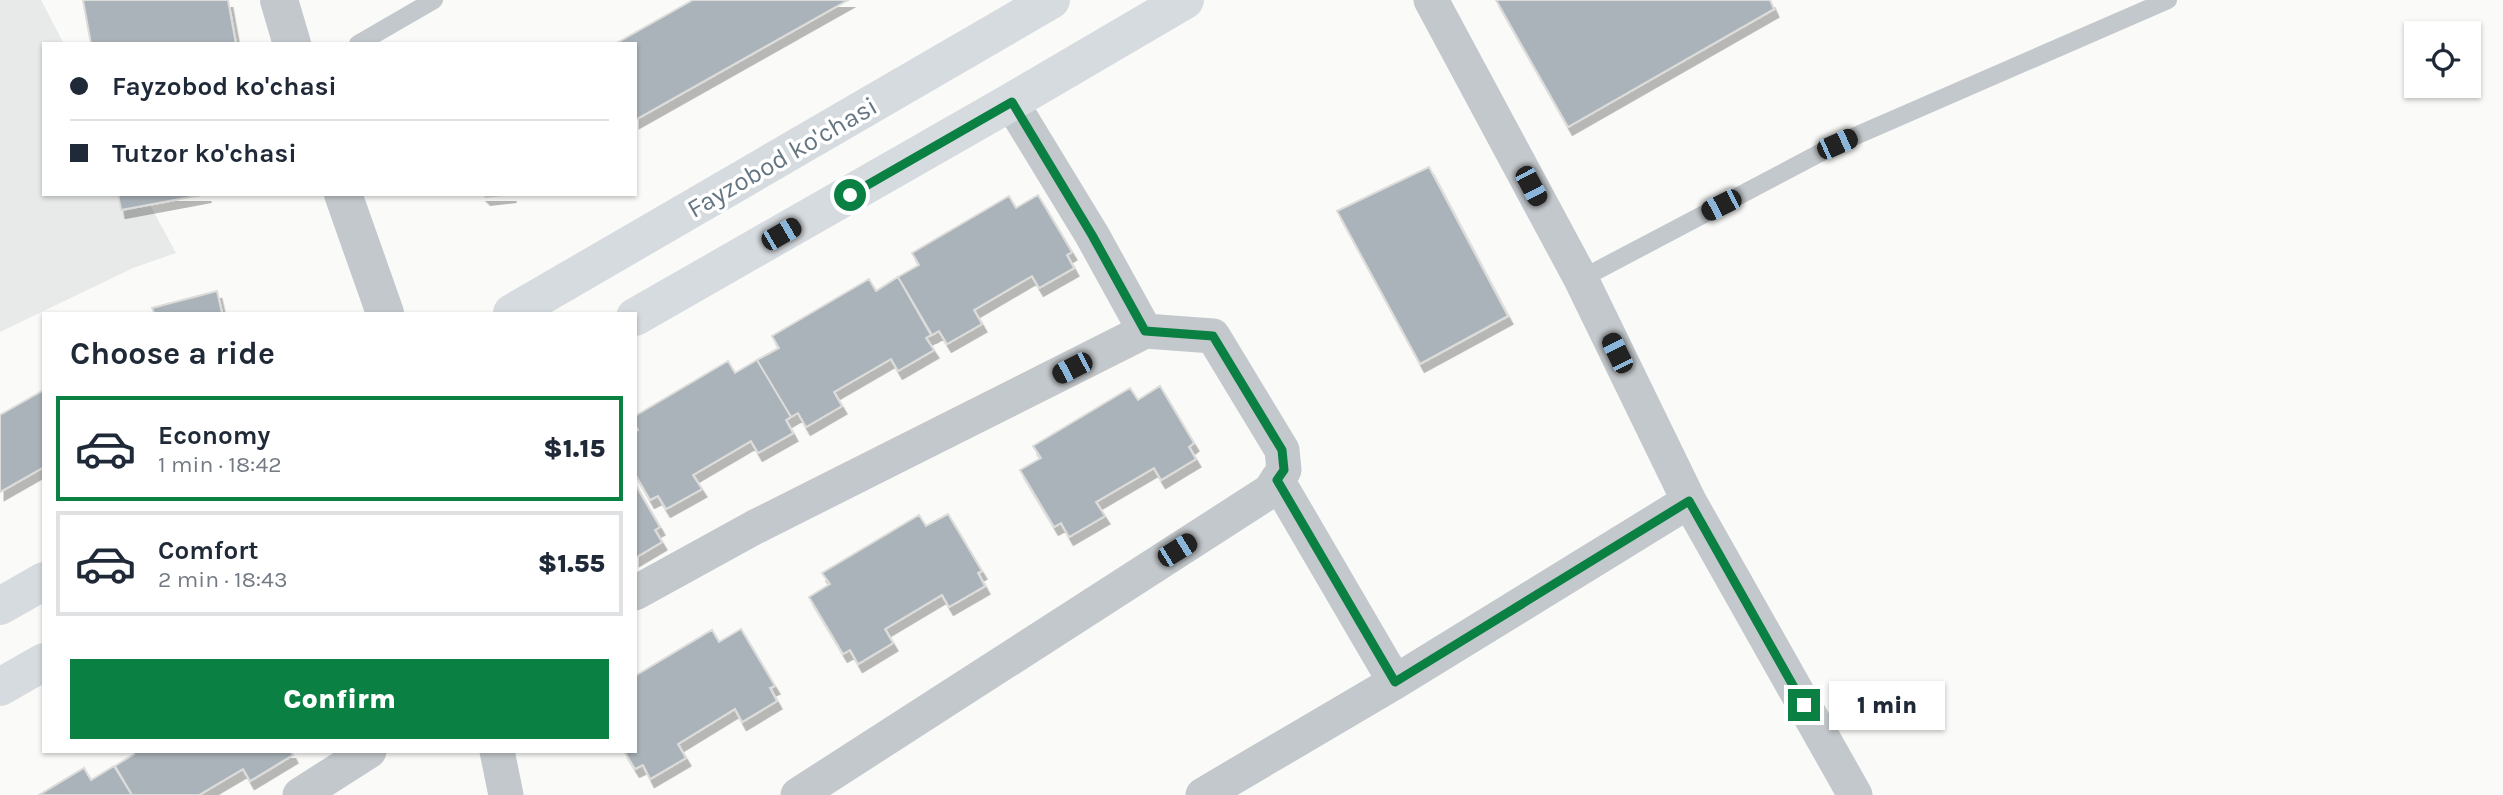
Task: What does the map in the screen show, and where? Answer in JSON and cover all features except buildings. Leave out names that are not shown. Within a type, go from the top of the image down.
[{"type":"main road","name":"Fayzobod ko'chasi","points":[[514,312],[1051,0]]},
{"type":"main road","points":[[637,316],[1185,0]]},
{"type":"main road","points":[[0,606],[42,583]]},
{"type":"main road","points":[[0,687],[42,663]]},
{"type":"street","points":[[279,0],[291,42]]},
{"type":"street","points":[[1431,0],[1581,279],[1689,501],[1854,795]]},
{"type":"street","points":[[1012,102],[1092,235],[1145,331]]},
{"type":"street","points":[[344,196],[384,312]]},
{"type":"street","points":[[637,592],[755,527],[1145,331],[1213,336],[1282,450],[1284,470],[1270,491],[799,795]]},
{"type":"street","points":[[1277,480],[1395,682]]},
{"type":"street","points":[[1203,795],[1395,682],[1689,501]]},
{"type":"street","points":[[300,795],[366,753]]},
{"type":"street","points":[[497,753],[506,795]]},
{"type":"lane","points":[[361,42],[434,0]]},
{"type":"lane","points":[[1581,279],[1837,144],[2168,0]]},
{"type":"shaded area","points":[[0,0],[41,0],[63,42],[42,42],[42,196],[145,196],[176,253],[133,268],[0,332]]},
{"type":"route","points":[[850,195],[1012,102],[1092,235],[1145,331],[1213,336],[1282,450],[1284,470],[1277,480],[1395,682],[1689,501],[1804,705]]}]
